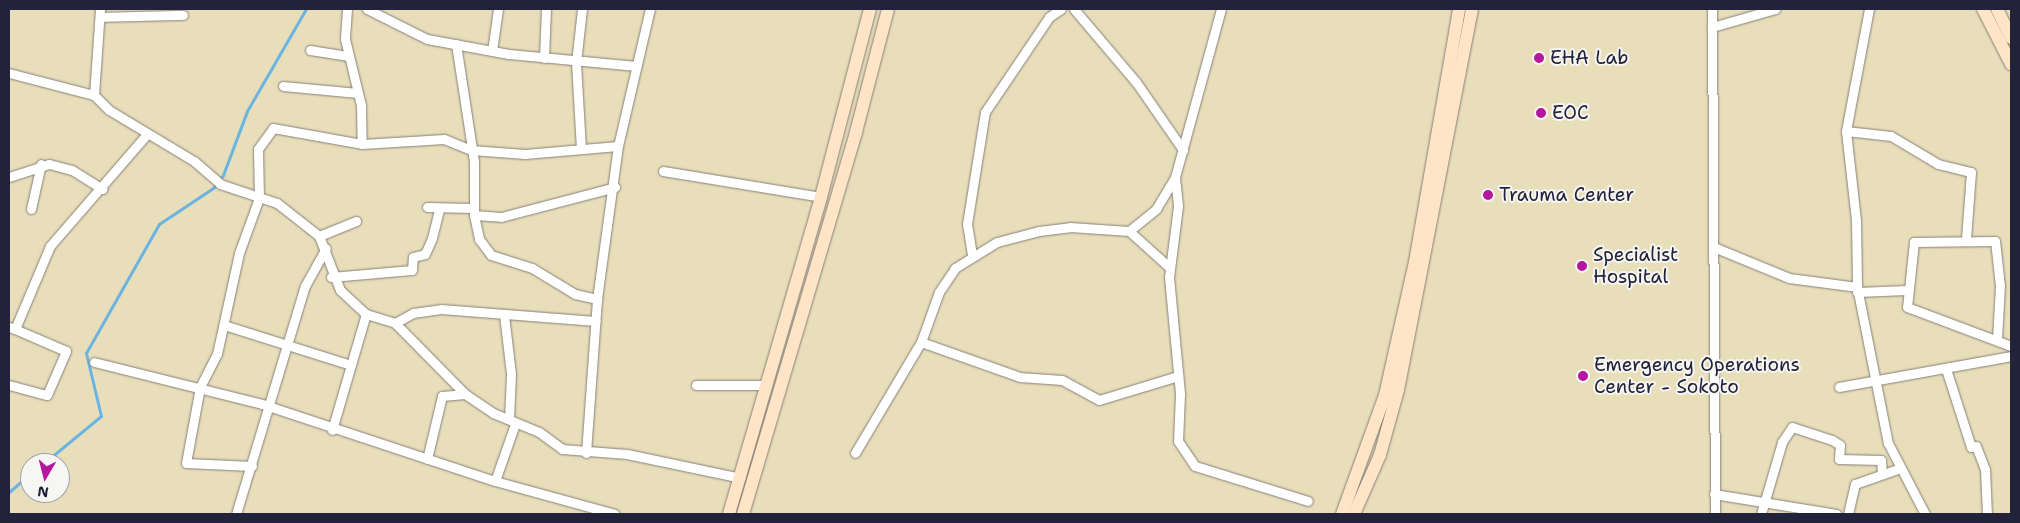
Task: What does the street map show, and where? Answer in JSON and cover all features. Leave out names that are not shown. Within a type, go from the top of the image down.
[{"type":"main road","points":[[729,514],[821,197],[870,9]]},
{"type":"main road","points":[[743,514],[854,141],[888,9]]},
{"type":"main road","points":[[1342,514],[1386,395],[1415,262],[1459,9]]},
{"type":"main road","points":[[1354,514],[1380,455],[1398,390],[1472,9]]},
{"type":"main road","points":[[1983,9],[2011,64]]},
{"type":"main road","points":[[1997,9],[2011,38]]},
{"type":"street","points":[[347,9],[345,34],[358,93],[362,144]]},
{"type":"street","points":[[367,9],[404,30],[456,44],[492,51],[576,62],[636,66]]},
{"type":"street","points":[[492,51],[498,9]]},
{"type":"street","points":[[544,58],[546,9]]},
{"type":"street","points":[[581,149],[576,62],[582,9]]},
{"type":"street","points":[[586,453],[597,298],[615,187],[618,146],[650,9]]},
{"type":"street","points":[[972,255],[967,224],[985,112],[1049,17],[1061,9]]},
{"type":"street","points":[[1074,9],[1136,82],[1183,150]]},
{"type":"street","points":[[1129,231],[1156,209],[1174,177],[1221,9]]},
{"type":"street","points":[[1712,9],[1716,248],[1715,514]]},
{"type":"street","points":[[1712,27],[1775,9]]},
{"type":"street","points":[[1869,9],[1846,132],[1856,220],[1857,289],[1888,443],[1898,469],[1925,514]]},
{"type":"street","points":[[94,95],[100,13],[183,15]]},
{"type":"street","points":[[456,44],[471,150],[473,211],[479,239],[491,255],[532,268],[575,294],[597,298]]},
{"type":"street","points":[[310,50],[349,56]]},
{"type":"street","points":[[9,73],[94,95],[109,110],[194,161],[217,182],[277,203],[319,236],[326,248],[331,277],[366,314],[395,323],[465,394],[512,421],[539,432],[562,449],[586,453],[627,454],[741,478]]},
{"type":"street","points":[[283,86],[358,93]]},
{"type":"street","points":[[252,466],[186,464],[200,387],[217,354],[240,253],[259,198],[258,149],[272,128],[362,144],[444,139],[471,150],[524,154],[618,146]]},
{"type":"street","points":[[1846,132],[1891,136],[1938,164],[1971,172],[1966,239]]},
{"type":"street","points":[[9,385],[47,395],[66,350],[12,328],[50,246],[103,189],[147,134]]},
{"type":"street","points":[[9,178],[41,164],[72,170],[103,189]]},
{"type":"street","points":[[31,208],[41,164]]},
{"type":"street","points":[[663,171],[821,197]]},
{"type":"street","points":[[1174,177],[1178,206],[1169,268],[1178,376],[1178,441],[1187,459],[1195,466],[1308,501]]},
{"type":"street","points":[[428,207],[473,211],[501,217],[615,187]]},
{"type":"street","points":[[331,277],[412,270],[413,257],[425,254],[432,238],[439,209]]},
{"type":"street","points":[[319,236],[356,221]]},
{"type":"street","points":[[855,453],[921,342],[939,292],[955,268],[972,255],[997,242],[1039,231],[1070,227],[1129,231],[1169,268]]},
{"type":"street","points":[[1997,339],[2000,286],[1995,241],[1966,239],[1914,242],[1907,290],[1907,307],[1997,339],[2011,346]]},
{"type":"street","points":[[236,514],[305,286],[326,248]]},
{"type":"street","points":[[1716,248],[1789,278],[1857,289],[1907,290]]},
{"type":"street","points":[[395,323],[413,313],[441,309],[596,321]]},
{"type":"street","points":[[332,430],[366,314]]},
{"type":"street","points":[[495,481],[512,421],[511,374],[504,315]]},
{"type":"street","points":[[224,325],[351,365]]},
{"type":"street","points":[[921,342],[1020,377],[1062,380],[1099,400],[1178,376]]},
{"type":"street","points":[[1839,387],[2011,356]]},
{"type":"street","points":[[94,362],[200,387],[495,481],[615,514]]},
{"type":"street","points":[[1946,369],[1971,448],[1976,446],[1985,469],[1987,514]]},
{"type":"street","points":[[696,385],[761,385]]},
{"type":"street","points":[[428,459],[442,396],[465,394]]},
{"type":"street","points":[[1761,514],[1763,500],[1782,442],[1792,428],[1832,440],[1840,445],[1839,459],[1881,460],[1882,473]]},
{"type":"street","points":[[1848,514],[1855,484],[1898,469]]},
{"type":"street","points":[[1714,494],[1763,500],[1836,514]]},
{"type":"waterway","points":[[56,453],[101,416],[86,353],[159,224],[213,188],[223,175],[247,111],[306,9]]},
{"type":"waterway","points":[[9,492],[20,483]]},
{"type":"place","name":"EHA Lab","points":[[1539,58]]},
{"type":"place","name":"EOC","points":[[1541,113]]},
{"type":"place","name":"Trauma Center","points":[[1488,195]]},
{"type":"place","name":"Specialist Hospital","points":[[1582,266]]},
{"type":"place","name":"Emergency Operations Center - Sokoto","points":[[1583,376]]}]
